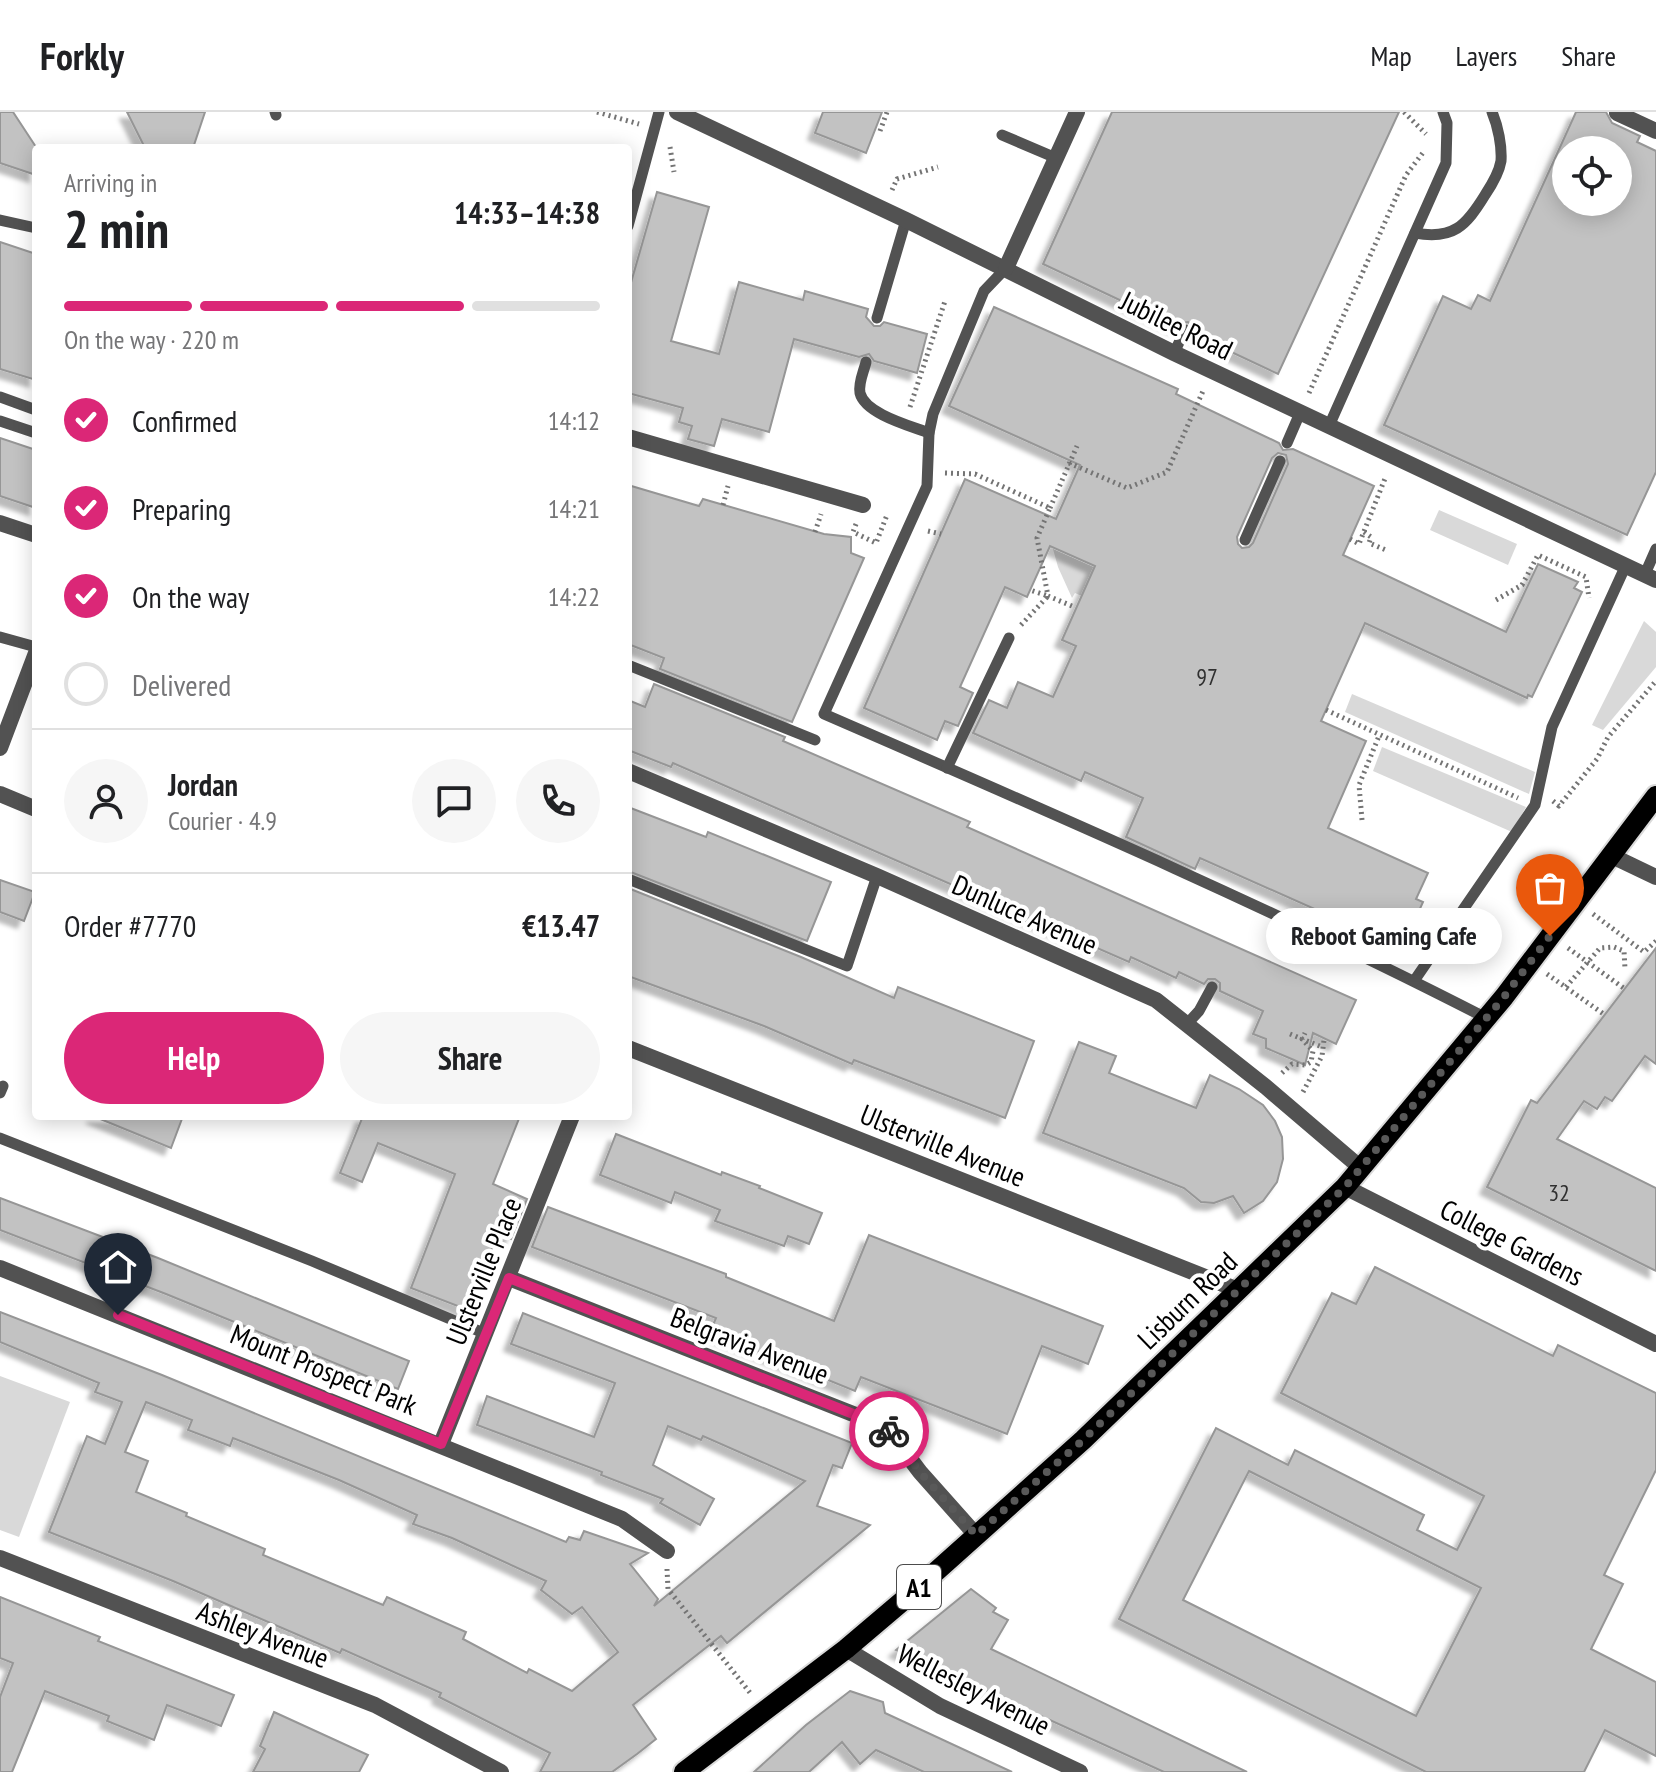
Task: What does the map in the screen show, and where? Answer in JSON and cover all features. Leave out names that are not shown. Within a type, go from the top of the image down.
[{"type":"main road","name":"Lisburn Road","points":[[684,1772],[846,1649],[976,1535],[1083,1440],[1345,1187],[1486,1018],[1656,796]]},
{"type":"street","name":"Jubilee Road","points":[[677,112],[1006,268],[1174,353],[1650,577]]},
{"type":"street","points":[[1006,268],[1077,112]]},
{"type":"street","points":[[1617,113],[1656,131]]},
{"type":"street","points":[[632,438],[863,505]]},
{"type":"street","points":[[0,523],[32,534]]},
{"type":"street","points":[[0,748],[32,661]]},
{"type":"street","name":"Dunluce Avenue","points":[[632,773],[877,876],[1156,1000],[1266,1087],[1362,1169]]},
{"type":"street","points":[[0,794],[32,807]]},
{"type":"street","points":[[1612,856],[1656,877]]},
{"type":"street","name":"Ulsterville Avenue","points":[[632,1050],[1238,1290]]},
{"type":"street","name":"Ulsterville Place","points":[[441,1444],[570,1120]]},
{"type":"street","name":"College Gardens","points":[[1345,1187],[1656,1344]]},
{"type":"street","name":"Mount Prospect Park","points":[[0,1268],[622,1519],[667,1551]]},
{"type":"street","name":"Belgravia Avenue","points":[[509,1278],[886,1427],[920,1472],[976,1535]]},
{"type":"street","name":"Ashley Avenue","points":[[2,1563],[375,1705],[501,1772]]},
{"type":"street","name":"Wellesley Avenue","points":[[846,1649],[940,1706],[1080,1772]]},
{"type":"lane","points":[[632,211],[659,112]]},
{"type":"lane","points":[[1329,426],[1446,163],[1447,123],[1443,112]]},
{"type":"lane","points":[[1415,233],[1435,237],[1447,234],[1463,226],[1478,207],[1493,183],[1501,162],[1499,137],[1492,112]]},
{"type":"lane","points":[[1002,135],[1056,158]]},
{"type":"lane","points":[[0,220],[32,227]]},
{"type":"lane","points":[[877,318],[906,220]]},
{"type":"lane","points":[[1006,268],[984,291],[933,414],[929,433],[927,486],[824,714],[1093,831],[1414,981],[1486,1018]]},
{"type":"lane","points":[[1174,353],[1185,330]]},
{"type":"lane","points":[[866,362],[860,395],[867,404],[880,414],[929,433]]},
{"type":"lane","points":[[0,397],[32,409]]},
{"type":"lane","points":[[1287,443],[1300,413]]},
{"type":"lane","points":[[0,421],[32,432]]},
{"type":"lane","points":[[1245,540],[1280,461]]},
{"type":"lane","points":[[1650,577],[1656,549]]},
{"type":"lane","points":[[1414,981],[1535,805],[1552,727],[1626,565]]},
{"type":"lane","points":[[0,637],[32,649]]},
{"type":"lane","points":[[947,768],[1009,638]]},
{"type":"lane","points":[[632,667],[815,740]]},
{"type":"lane","points":[[632,881],[847,966],[877,876]]},
{"type":"lane","points":[[1187,1024],[1199,1011],[1212,987]]},
{"type":"lane","points":[[0,1138],[312,1261],[486,1334]]},
{"type":"path","points":[[597,112],[655,127]]},
{"type":"path","points":[[880,131],[887,112]]},
{"type":"path","points":[[1300,413],[1406,175],[1422,158],[1428,145],[1428,135],[1404,112]]},
{"type":"path","points":[[884,209],[897,179],[938,167]]},
{"type":"path","points":[[906,424],[945,301]]},
{"type":"path","points":[[1069,463],[1127,488],[1167,472],[1212,371]]},
{"type":"path","points":[[1048,596],[1037,538],[1077,446]]},
{"type":"path","points":[[1350,539],[1359,544],[1394,456]]},
{"type":"path","points":[[928,472],[975,474],[1050,508]]},
{"type":"path","points":[[1364,532],[1371,537],[1369,543],[1386,550]]},
{"type":"path","points":[[1496,600],[1522,585],[1538,555],[1586,577],[1590,608]]},
{"type":"path","points":[[1030,590],[1072,606]]},
{"type":"path","points":[[1009,638],[1048,596]]},
{"type":"path","points":[[1326,710],[1535,805],[1551,799],[1559,806],[1597,759],[1608,737],[1656,681]]},
{"type":"path","points":[[1362,820],[1359,785],[1379,736]]},
{"type":"path","points":[[1576,902],[1644,952],[1656,941]]},
{"type":"path","points":[[1566,987],[1600,948],[1614,947],[1624,951],[1625,969]]},
{"type":"path","points":[[1529,963],[1605,1015]]},
{"type":"path","points":[[1593,966],[1625,989]]},
{"type":"path","points":[[1290,1034],[1323,1044],[1322,1056],[1293,1111]]},
{"type":"path","points":[[1266,1087],[1292,1064],[1306,1065],[1311,1062],[1313,1051],[1303,1036]]},
{"type":"path","points":[[667,1551],[668,1589],[764,1711]]},
{"type":"shaded area","points":[[1439,510],[1517,544],[1508,565],[1430,530]]},
{"type":"shaded area","points":[[1053,549],[1219,623],[1207,651],[1075,593],[1072,598]]},
{"type":"shaded area","points":[[1644,621],[1656,632],[1656,667],[1603,730],[1592,725]]},
{"type":"shaded area","points":[[1352,694],[1535,772],[1529,794],[1345,712]]},
{"type":"shaded area","points":[[1382,747],[1526,807],[1512,832],[1373,771]]},
{"type":"shaded area","points":[[0,1376],[70,1402],[19,1537],[0,1530]]},
{"type":"building","points":[[0,112],[13,112],[34,144],[32,174],[0,163]]},
{"type":"building","points":[[127,112],[205,112],[194,144],[143,144]]},
{"type":"building","points":[[823,112],[882,112],[866,153],[815,133]]},
{"type":"building","points":[[1112,112],[1399,112],[1278,374],[1193,334],[1188,322],[1177,327],[1043,264]]},
{"type":"building","points":[[1576,112],[1606,112],[1612,123],[1640,136],[1637,142],[1656,151],[1656,472],[1627,535],[1384,425],[1443,296],[1471,309],[1478,295],[1490,301],[1552,165],[1552,216],[1632,216],[1632,136],[1565,136]]},
{"type":"building","points":[[657,192],[709,207],[671,341],[719,354],[739,282],[803,300],[805,291],[868,309],[866,317],[874,326],[884,322],[927,334],[917,373],[874,361],[869,354],[859,357],[794,339],[769,432],[722,419],[714,446],[688,439],[692,426],[679,422],[683,408],[632,394],[632,279]]},
{"type":"building","points":[[0,242],[32,253],[32,379],[0,369]]},
{"type":"building","points":[[994,307],[1178,389],[1176,394],[1279,443],[1283,450],[1293,449],[1374,486],[1343,555],[1506,632],[1538,564],[1578,582],[1574,588],[1582,592],[1532,697],[1528,695],[1527,698],[1365,623],[1321,721],[1366,741],[1328,828],[1428,873],[1416,899],[1423,902],[1405,942],[1396,938],[1393,944],[1200,858],[1195,869],[1126,837],[1143,798],[1085,772],[1081,781],[973,733],[989,700],[1007,708],[1018,682],[1053,697],[1076,646],[1062,640],[1095,566],[1050,546],[1027,597],[1005,587],[960,687],[973,693],[958,726],[945,721],[937,740],[864,708],[965,479],[1056,519],[1080,465],[949,406]],"holes":[[[1278,453],[1286,455],[1288,464],[1253,543],[1242,548],[1237,537],[1272,458]]]},
{"type":"building","points":[[0,438],[32,449],[32,507],[0,496]]},
{"type":"building","points":[[632,486],[699,506],[703,499],[824,534],[851,537],[851,553],[864,558],[792,722],[660,669],[664,658],[632,646]]},
{"type":"building","points":[[654,684],[785,737],[783,741],[970,822],[967,827],[1356,1000],[1336,1044],[1313,1033],[1305,1065],[1266,1048],[1266,1039],[1253,1034],[1263,1011],[1220,991],[1220,983],[1215,979],[1208,979],[1204,984],[1179,972],[1176,978],[1131,957],[1129,962],[673,763],[671,767],[632,752],[632,702],[645,707]]},
{"type":"building","points":[[632,809],[706,837],[708,832],[831,882],[807,941],[632,873]]},
{"type":"building","points":[[0,880],[32,891],[24,921],[0,912]]},
{"type":"building","points":[[632,890],[894,998],[898,987],[1034,1041],[1005,1118],[854,1060],[852,1064],[764,1026],[632,977]]},
{"type":"building","points":[[1656,948],[1656,1064],[1645,1056],[1612,1101],[1605,1097],[1597,1109],[1584,1101],[1557,1139],[1656,1188],[1656,1271],[1487,1187],[1531,1100],[1537,1103]]},
{"type":"building","points":[[1079,1042],[1116,1056],[1109,1073],[1196,1108],[1210,1075],[1263,1105],[1282,1137],[1283,1159],[1277,1182],[1263,1201],[1244,1213],[1233,1196],[1214,1203],[1201,1202],[1184,1188],[1043,1133]]},
{"type":"building","points":[[103,1120],[182,1120],[171,1148]]},
{"type":"building","points":[[361,1120],[518,1120],[493,1184],[527,1199],[511,1239],[498,1233],[468,1310],[411,1288],[455,1174],[378,1143],[362,1182],[340,1173]]},
{"type":"building","points":[[616,1134],[721,1175],[722,1172],[760,1186],[822,1213],[809,1244],[788,1236],[784,1246],[715,1221],[720,1210],[675,1192],[671,1203],[600,1175]]},
{"type":"building","points":[[0,1198],[158,1258],[409,1361],[398,1389],[0,1230]]},
{"type":"building","points":[[548,1207],[726,1274],[726,1277],[834,1321],[869,1235],[1103,1326],[1088,1364],[1042,1346],[1007,1434],[861,1377],[855,1391],[710,1332],[716,1318],[532,1247]]},
{"type":"building","points":[[1375,1267],[1553,1356],[1558,1345],[1656,1393],[1656,1470],[1604,1575],[1623,1584],[1591,1649],[1656,1682],[1656,1756],[1605,1730],[1584,1772],[1426,1772],[1119,1619],[1216,1428],[1288,1465],[1295,1450],[1424,1515],[1417,1530],[1457,1550],[1484,1496],[1281,1393],[1332,1293],[1356,1304]],"holes":[[[1249,1471],[1481,1588],[1416,1716],[1183,1600]]]},
{"type":"building","points":[[0,1312],[162,1375],[566,1542],[569,1537],[580,1540],[584,1531],[648,1553],[630,1564],[658,1599],[654,1606],[805,1481],[703,1436],[701,1440],[668,1426],[653,1465],[714,1499],[700,1525],[660,1503],[663,1499],[601,1475],[602,1472],[477,1425],[487,1396],[594,1437],[615,1383],[511,1344],[523,1313],[852,1443],[842,1468],[833,1465],[817,1506],[870,1525],[727,1643],[721,1636],[633,1705],[656,1739],[637,1754],[612,1772],[540,1772],[550,1753],[439,1697],[441,1693],[342,1649],[340,1653],[49,1532],[87,1436],[105,1444],[122,1402],[95,1392],[99,1383],[0,1342]],"holes":[[[146,1402],[192,1420],[188,1430],[230,1446],[233,1438],[339,1480],[417,1515],[413,1524],[452,1538],[546,1581],[541,1590],[572,1614],[582,1607],[618,1652],[572,1691],[529,1669],[527,1673],[463,1639],[466,1632],[387,1597],[383,1605],[263,1555],[265,1549],[136,1492],[148,1461],[125,1452]]]},
{"type":"building","points":[[971,1589],[996,1608],[993,1612],[1008,1620],[991,1649],[1247,1772],[1164,1772],[896,1650]]},
{"type":"building","points":[[0,1597],[100,1637],[98,1641],[234,1695],[221,1726],[167,1705],[154,1740],[107,1721],[109,1716],[45,1691],[12,1772],[0,1772],[0,1697],[13,1663],[0,1658]]},
{"type":"building","points":[[850,1691],[883,1702],[885,1713],[1012,1772],[924,1772],[876,1750],[860,1764],[842,1742],[809,1772],[754,1772]]},
{"type":"building","points":[[274,1712],[368,1755],[359,1772],[253,1772],[265,1749],[260,1746]]},
{"type":"way so far","points":[[889,1431],[920,1472],[976,1535],[1083,1440],[1345,1187],[1504,997],[1550,936]]},
{"type":"place","name":"Reboot Gaming Cafe","points":[[1550,936]]},
{"type":"route","points":[[118,1315],[441,1444],[509,1278],[886,1427],[889,1431]]}]
